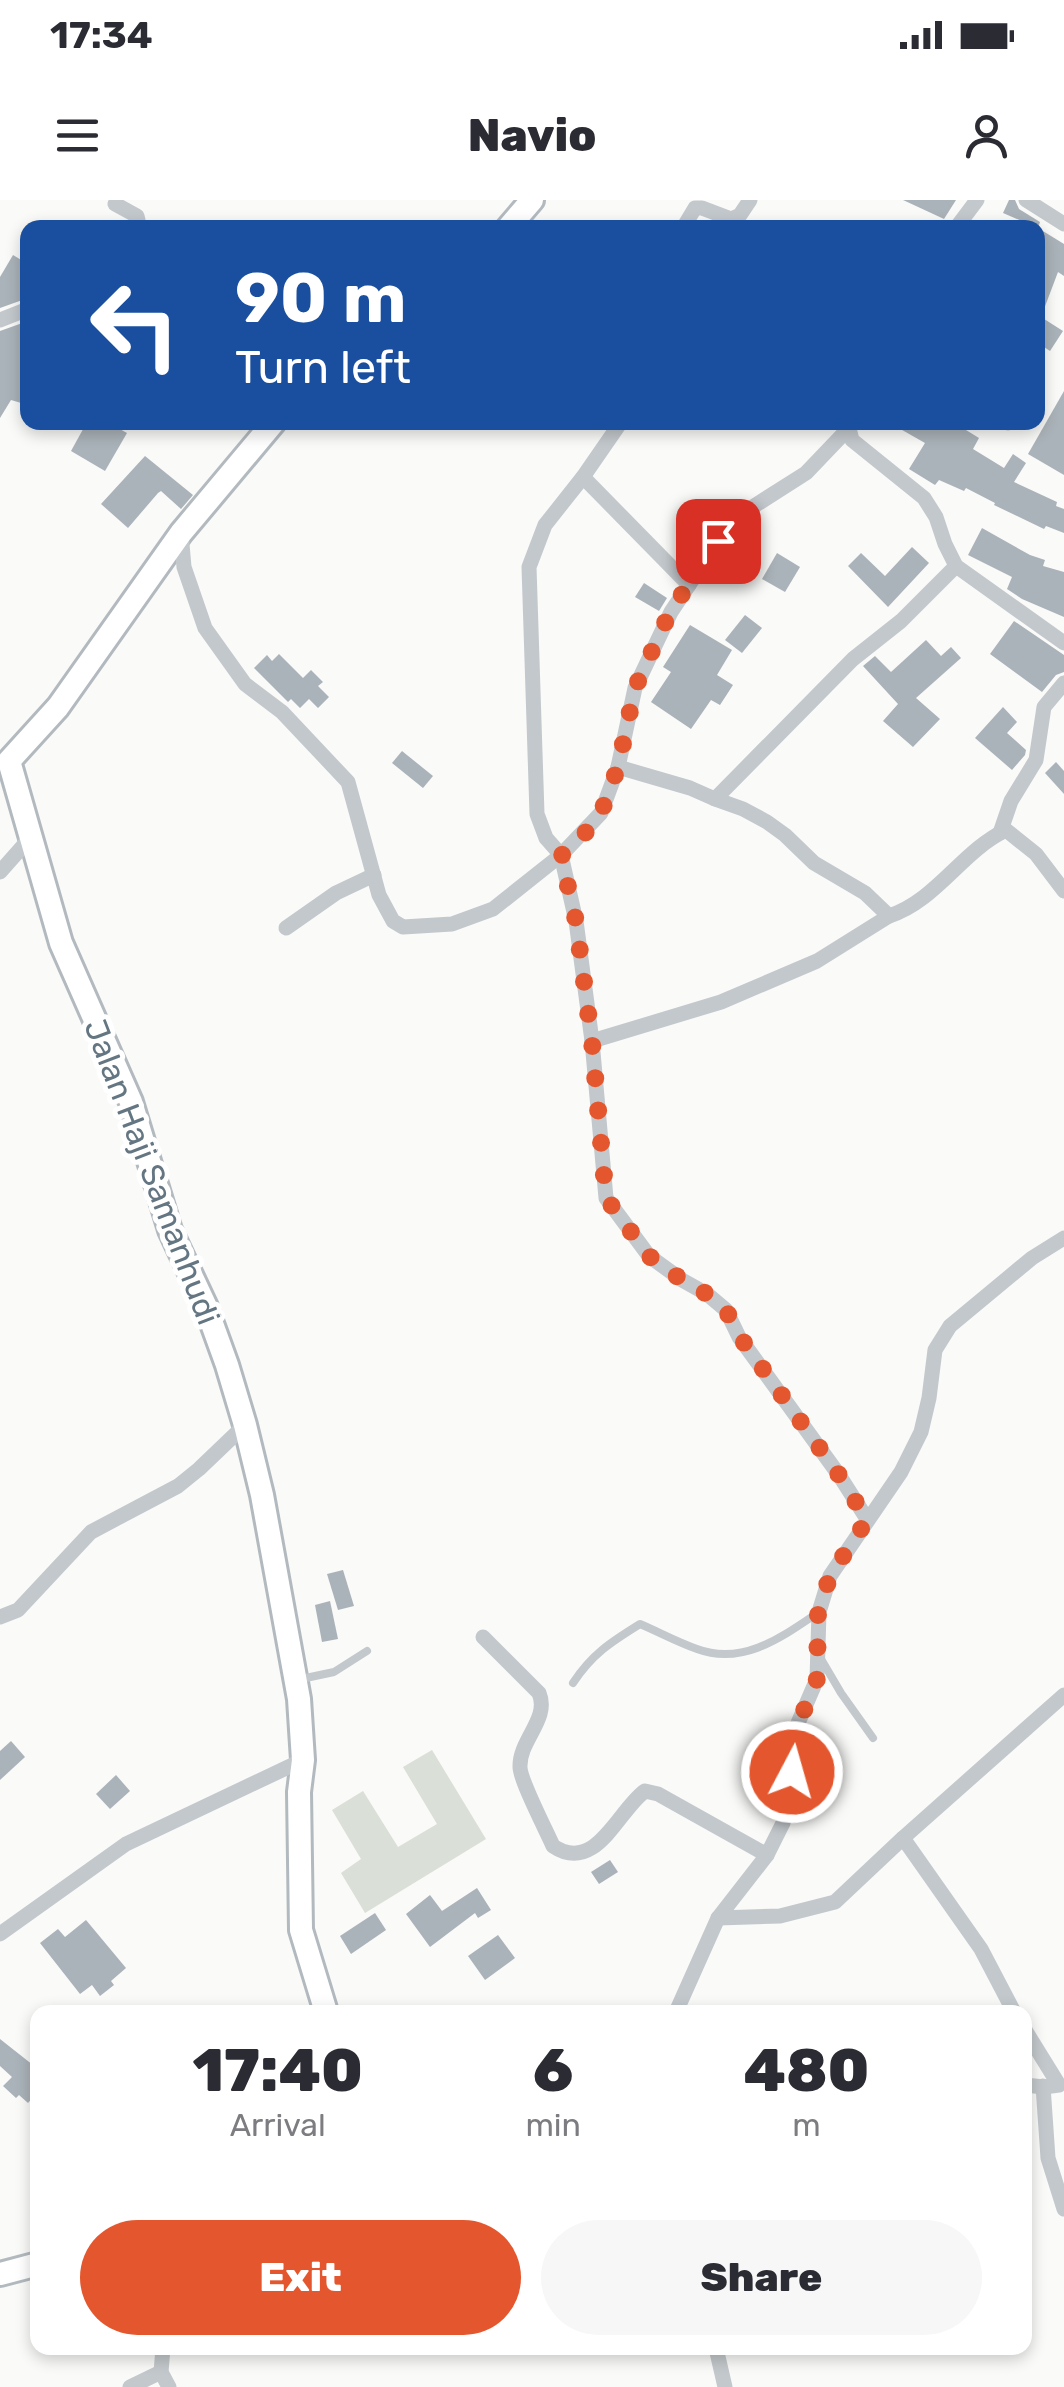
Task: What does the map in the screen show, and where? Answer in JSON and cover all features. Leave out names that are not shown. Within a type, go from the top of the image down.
[{"type":"street","points":[[515,220],[532,200]]},
{"type":"street","points":[[688,220],[696,208],[730,219],[740,215],[750,200]]},
{"type":"street","points":[[1026,200],[1064,224]]},
{"type":"street","points":[[115,204],[138,220]]},
{"type":"street","name":"Jalan Haji Samanhudi","points":[[267,430],[181,534],[58,706],[4,752],[61,944],[130,1102],[170,1230],[206,1307],[245,1425],[262,1494],[296,1680],[303,1760],[299,1792],[301,1930],[324,2005]]},
{"type":"street","points":[[616,430],[545,525],[529,566],[537,814],[546,838],[561,856],[576,921],[606,1198],[649,1256],[726,1310],[740,1337],[867,1520]]},
{"type":"street","points":[[181,534],[184,567],[206,628],[246,684],[282,712],[348,782],[379,894],[392,921],[403,926],[452,924],[493,909],[586,832],[601,813],[618,767],[635,688],[670,612],[718,541],[752,508],[806,473],[845,430]]},
{"type":"street","points":[[850,430],[852,440],[924,498],[956,566],[1064,643]]},
{"type":"street","points":[[584,477],[688,585]]},
{"type":"street","points":[[714,799],[853,660],[956,566]]},
{"type":"street","points":[[1000,832],[1011,801],[1036,760],[1044,707],[1064,683]]},
{"type":"street","points":[[618,767],[690,788],[767,822],[814,864],[865,893],[888,916]]},
{"type":"street","points":[[592,1042],[721,1002],[817,961],[888,916],[906,910],[982,845],[1006,830],[1036,854],[1064,891]]},
{"type":"street","points":[[0,872],[31,836]]},
{"type":"street","points":[[286,928],[336,893],[374,874]]},
{"type":"street","points":[[679,2005],[718,1918],[767,1855],[783,1823],[792,1772],[790,1744],[817,1679],[818,1612],[830,1576],[901,1472],[921,1432],[934,1350],[950,1326],[1032,1258],[1064,1238]]},
{"type":"street","points":[[0,1617],[18,1610],[91,1532],[178,1486],[245,1425]]},
{"type":"street","points":[[484,1636],[539,1693],[543,1702],[521,1754],[520,1772],[553,1846],[571,1853],[600,1844],[634,1798],[645,1791],[658,1794],[767,1855]]},
{"type":"street","points":[[718,1918],[780,1916],[834,1902],[1064,1694]]},
{"type":"street","points":[[0,1934],[126,1844],[303,1760]]},
{"type":"street","points":[[903,1838],[981,1949],[1010,2005]]},
{"type":"street","points":[[1032,2043],[1055,2086],[1048,2158],[1064,2209]]},
{"type":"street","points":[[0,2274],[30,2266]]},
{"type":"street","points":[[163,2355],[161,2372],[169,2387]]},
{"type":"street","points":[[718,2355],[725,2387]]},
{"type":"street","points":[[130,2387],[161,2372]]},
{"type":"lane","points":[[573,1683],[603,1646],[640,1624],[700,1650],[732,1656],[758,1648],[818,1612]]},
{"type":"lane","points":[[296,1680],[334,1672],[367,1651]]},
{"type":"lane","points":[[819,1655],[873,1738]]},
{"type":"shaded area","points":[[432,1750],[486,1839],[365,1913],[341,1873],[361,1859],[332,1810],[363,1791],[398,1847],[437,1824],[403,1767]]},
{"type":"building","points":[[903,200],[956,200],[944,219]]},
{"type":"building","points":[[1009,200],[1015,200],[1019,209],[1037,220],[1019,220],[1003,213]]},
{"type":"building","points":[[1045,232],[1064,244],[1064,276],[1058,272],[1045,306]]},
{"type":"building","points":[[13,255],[20,259],[20,301],[0,308],[0,277]]},
{"type":"building","points":[[1045,320],[1063,331],[1050,351],[1045,348]]},
{"type":"building","points":[[20,324],[20,403],[11,400],[0,418],[0,331]]},
{"type":"building","points":[[1064,391],[1064,475],[1028,454]]},
{"type":"building","points":[[83,430],[127,433],[105,471],[71,451]]},
{"type":"building","points":[[902,430],[966,430],[979,438],[973,449],[1004,468],[1013,454],[1026,463],[1014,482],[1064,509],[1064,533],[1046,526],[1044,529],[966,488],[964,491],[939,480],[935,485],[909,469],[925,443]]},
{"type":"building","points":[[145,456],[193,495],[181,509],[161,491],[128,528],[101,504]]},
{"type":"building","points":[[982,528],[1045,560],[1043,566],[1064,572],[1064,617],[1022,599],[1007,589],[1012,577],[968,555]]},
{"type":"building","points":[[912,547],[929,563],[888,607],[848,566],[861,553],[885,576]]},
{"type":"building","points":[[777,553],[800,567],[785,592],[762,579]]},
{"type":"building","points":[[644,583],[667,598],[659,611],[635,597]]},
{"type":"building","points":[[745,615],[762,628],[742,653],[725,640]]},
{"type":"building","points":[[1014,621],[1064,655],[1064,672],[1056,675],[1042,692],[990,654]]},
{"type":"building","points":[[690,625],[732,650],[717,675],[733,685],[720,705],[711,700],[691,729],[651,702],[671,672],[663,667]]},
{"type":"building","points":[[926,640],[941,656],[951,647],[961,658],[916,698],[940,719],[913,747],[883,721],[898,704],[863,666],[875,656],[891,672]]},
{"type":"building","points":[[279,654],[303,678],[311,670],[323,682],[318,686],[329,697],[318,708],[309,699],[300,708],[291,699],[288,702],[254,668],[267,655],[272,661]]},
{"type":"building","points":[[1003,707],[1017,722],[1007,733],[1026,750],[1012,770],[975,738]]},
{"type":"building","points":[[402,751],[433,776],[423,788],[392,763]]},
{"type":"building","points":[[1056,762],[1064,771],[1064,794],[1045,773]]},
{"type":"building","points":[[343,1570],[354,1606],[338,1610],[327,1574]]},
{"type":"building","points":[[330,1601],[338,1639],[322,1642],[315,1605]]},
{"type":"building","points":[[11,1741],[25,1757],[0,1780],[0,1751]]},
{"type":"building","points":[[116,1775],[130,1791],[110,1809],[96,1794]]},
{"type":"building","points":[[610,1860],[618,1872],[599,1884],[591,1872]]},
{"type":"building","points":[[477,1888],[491,1910],[478,1918],[475,1913],[430,1947],[406,1914],[430,1895],[442,1911]]},
{"type":"building","points":[[375,1913],[386,1930],[351,1954],[340,1936]]},
{"type":"building","points":[[86,1920],[126,1968],[100,1996],[92,1985],[80,1994],[40,1943],[58,1929],[65,1937]]},
{"type":"building","points":[[498,1935],[515,1958],[485,1980],[468,1956]]},
{"type":"building","points":[[0,2039],[30,2063],[28,2103],[3,2086],[12,2077],[0,2066]]},
{"type":"route","points":[[718,541],[670,612],[635,688],[618,767],[601,813],[561,856],[576,921],[592,1042],[606,1198],[649,1256],[726,1310],[740,1337],[867,1520],[830,1576],[818,1612],[817,1679],[790,1744],[792,1772]]}]
